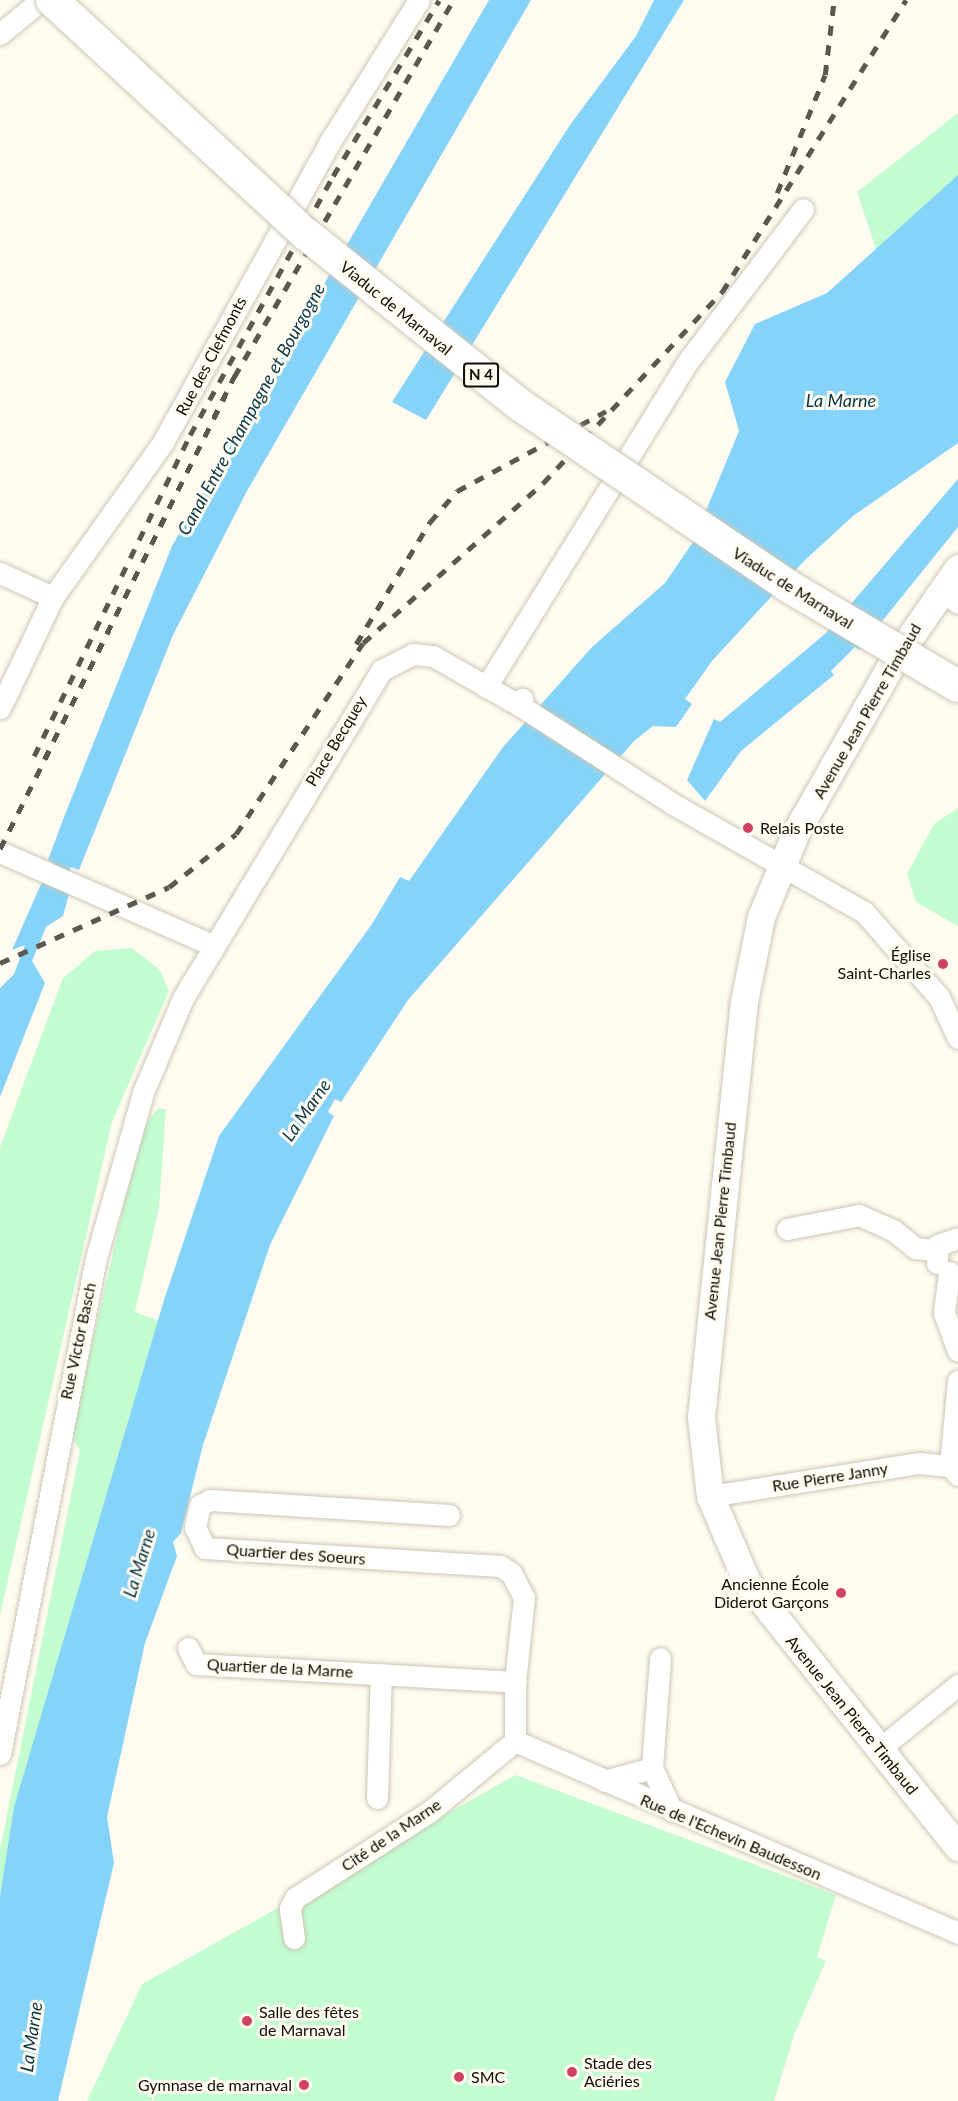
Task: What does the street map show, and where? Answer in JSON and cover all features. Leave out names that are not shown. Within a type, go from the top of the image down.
[{"type":"highway","name":"Viaduc de Marnaval","points":[[52,0],[307,235],[520,405],[788,586],[958,686]]},
{"type":"main road","name":"Avenue Jean Pierre Timbaud","points":[[958,567],[950,596],[894,660],[780,864],[754,944],[743,1013],[702,1386],[702,1445],[710,1496],[747,1582],[958,1847]]},
{"type":"street","points":[[0,34],[41,0]]},
{"type":"street","name":"Rue des Clefmonts","points":[[0,708],[53,597],[172,427],[328,145],[418,0]]},
{"type":"street","points":[[486,687],[688,360],[804,209]]},
{"type":"street","points":[[0,573],[53,597]]},
{"type":"street","name":"Place Becquey","points":[[212,945],[382,670],[421,654],[520,702],[626,773],[864,912],[939,997],[958,1038]]},
{"type":"street","points":[[0,852],[212,945]]},
{"type":"street","name":"Rue Victor Basch","points":[[0,1754],[96,1258],[156,1057],[212,945]]},
{"type":"street","points":[[787,1228],[859,1215],[893,1230],[915,1248],[935,1250]]},
{"type":"street","points":[[958,1236],[946,1238],[935,1250],[936,1262],[954,1272],[944,1313],[958,1351]]},
{"type":"street","name":"Rue Pierre Janny","points":[[710,1496],[919,1463],[954,1470],[958,1381]]},
{"type":"street","name":"Quartier des Soeurs","points":[[449,1515],[210,1500],[200,1505],[195,1527],[205,1548],[500,1566],[524,1597],[515,1682],[516,1741]]},
{"type":"street","name":"Quartier de la Marne","points":[[188,1648],[196,1664],[381,1674]]},
{"type":"street","points":[[660,1658],[651,1768],[672,1811]]},
{"type":"street","points":[[377,1798],[381,1674],[515,1682]]},
{"type":"street","points":[[879,1749],[958,1685]]},
{"type":"street","name":"Rue de l'Echevin Baudesson","points":[[516,1741],[672,1811],[955,1929]]},
{"type":"street","name":"Cité de la Marne","points":[[294,1938],[290,1917],[295,1898],[429,1812],[516,1741]]},
{"type":"street","points":[[604,1781],[651,1768]]},
{"type":"green space","points":[[958,113],[958,194],[877,252],[857,192]]},
{"type":"green space","points":[[958,808],[958,926],[916,902],[907,874],[934,824]]},
{"type":"green space","points":[[132,948],[160,970],[169,991],[112,1122],[0,1615],[0,1147],[63,978],[95,951]]},
{"type":"green space","points":[[158,1108],[166,1109],[159,1208],[135,1312],[168,1324],[0,2023],[0,1850],[80,1450],[71,1436],[141,1131]]},
{"type":"green space","points":[[516,1775],[836,1895],[817,1957],[826,1961],[794,2035],[774,2101],[87,2101],[142,1984]]},
{"type":"water","points":[[489,0],[531,0],[247,491],[173,635],[79,870],[71,867],[63,883],[71,887],[63,916],[46,927],[32,961],[45,983],[0,1097],[0,988],[14,974],[25,945],[12,950],[45,875],[57,866],[48,860],[172,546]]},
{"type":"water","points":[[654,0],[684,0],[426,420],[392,402],[570,125],[636,36]]},
{"type":"water","name":"La Marne","points":[[958,175],[958,443],[853,516],[804,561],[712,661],[685,699],[692,704],[676,727],[653,726],[634,741],[408,1000],[341,1102],[335,1099],[328,1112],[334,1116],[270,1245],[203,1445],[181,1533],[173,1542],[177,1556],[145,1643],[107,1817],[114,1863],[58,2101],[0,2101],[0,1897],[14,1807],[164,1300],[219,1136],[372,924],[400,877],[409,881],[503,747],[592,647],[665,583],[693,542],[739,431],[725,382],[755,324],[827,293]]},
{"type":"water","points":[[958,479],[958,527],[859,650],[855,647],[831,671],[834,675],[741,751],[705,801],[687,780],[714,719],[720,722],[826,633]]},
{"type":"railway","points":[[34,756],[190,435],[333,176],[439,0]]},
{"type":"railway","points":[[0,849],[234,377],[453,0]]},
{"type":"railway","points":[[777,193],[825,75],[834,0]]},
{"type":"railway","points":[[0,963],[169,887],[236,834],[363,643],[543,483],[722,292],[906,0]]},
{"type":"railway","points":[[356,644],[430,522],[457,491],[606,411]]},
{"type":"place","name":"Relais Poste","points":[[748,828]]},
{"type":"place","name":"Église Saint-Charles","points":[[943,964]]},
{"type":"place","name":"Ancienne École Diderot Garçons","points":[[841,1593]]},
{"type":"place","name":"Salle des fêtes de Marnaval","points":[[247,2021]]},
{"type":"place","name":"Stade des Aciéries","points":[[572,2072]]},
{"type":"place","name":"SMC","points":[[459,2077]]},
{"type":"place","name":"Gymnase de marnaval","points":[[304,2085]]},
{"type":"water label","name":"Canal Entre Champagne et Bourgogne","points":[[251,409]]}]
